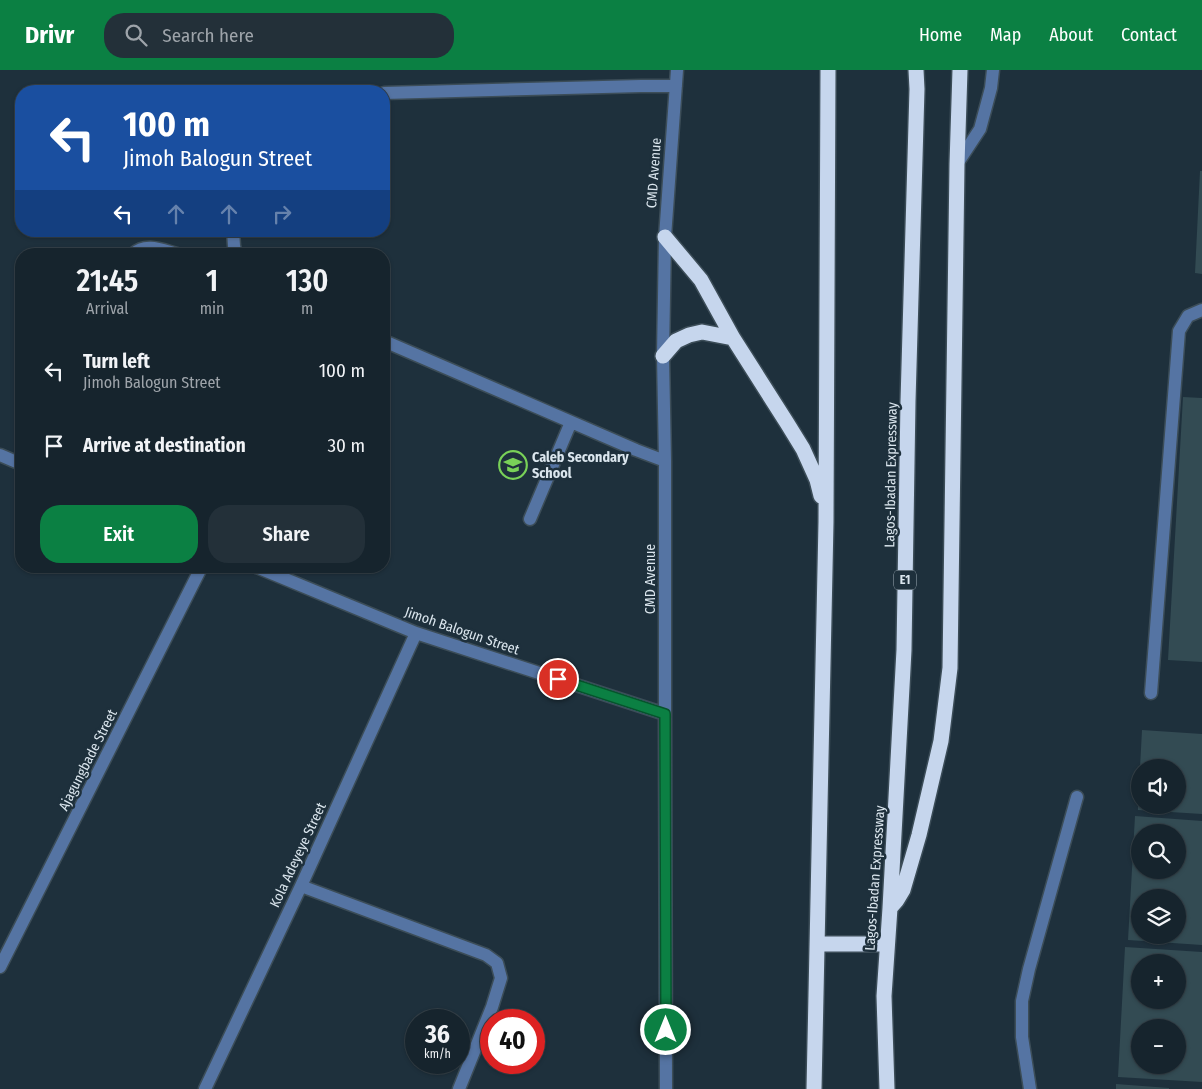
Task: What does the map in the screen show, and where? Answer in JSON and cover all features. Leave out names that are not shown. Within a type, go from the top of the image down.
[{"type":"highway","points":[[814,1089],[826,522],[828,70]]},
{"type":"highway","name":"Lagos-Ibadan Expressway","points":[[887,1089],[884,996],[904,650],[916,70]]},
{"type":"highway","points":[[890,908],[903,890],[918,835],[941,741],[950,668],[960,70]]},
{"type":"highway","points":[[665,238],[702,280],[733,338],[788,422],[817,480],[826,522]]},
{"type":"highway","points":[[663,356],[676,341],[702,332],[733,338]]},
{"type":"highway","points":[[817,944],[887,944]]},
{"type":"street","name":"CMD Avenue","points":[[666,1089],[665,461],[663,356],[665,238],[676,70]]},
{"type":"street","points":[[957,164],[980,129],[992,88],[993,70]]},
{"type":"street","points":[[390,93],[676,86]]},
{"type":"street","points":[[141,248],[154,248]]},
{"type":"street","points":[[1151,692],[1179,331],[1188,316],[1202,310]]},
{"type":"street","points":[[390,345],[665,461]]},
{"type":"street","points":[[530,519],[571,422]]},
{"type":"street","points":[[0,455],[15,461]]},
{"type":"street","name":"Ajagungbade Street","points":[[0,966],[198,573]]},
{"type":"street","name":"Jimoh Balogun Street","points":[[271,573],[416,633],[665,714]]},
{"type":"street","name":"Kola Adeyeye Street","points":[[205,1089],[301,886],[416,633]]},
{"type":"street","points":[[1030,1089],[1022,1037],[1022,1001],[1029,969],[1077,798]]},
{"type":"street","points":[[301,886],[486,955],[497,963],[502,978],[459,1089]]},
{"type":"building","points":[[1200,171],[1202,171],[1202,274],[1195,273]]},
{"type":"building","points":[[1183,397],[1202,398],[1202,662],[1168,660]]},
{"type":"building","points":[[1142,730],[1202,734],[1202,814],[1186,813],[1186,759],[1140,759]]},
{"type":"building","points":[[1135,816],[1202,821],[1202,945],[1186,944],[1186,889],[1131,889],[1131,940],[1128,940],[1131,879],[1186,879],[1186,824],[1135,824]]},
{"type":"building","points":[[1125,947],[1202,952],[1202,1082],[1118,1077]]},
{"type":"building","points":[[1116,1084],[1169,1088],[1169,1089],[1116,1089]]},
{"type":"place","name":"Caleb Secondary School","points":[[513,465]]},
{"type":"route","points":[[558,679],[665,714],[666,1030]]}]
